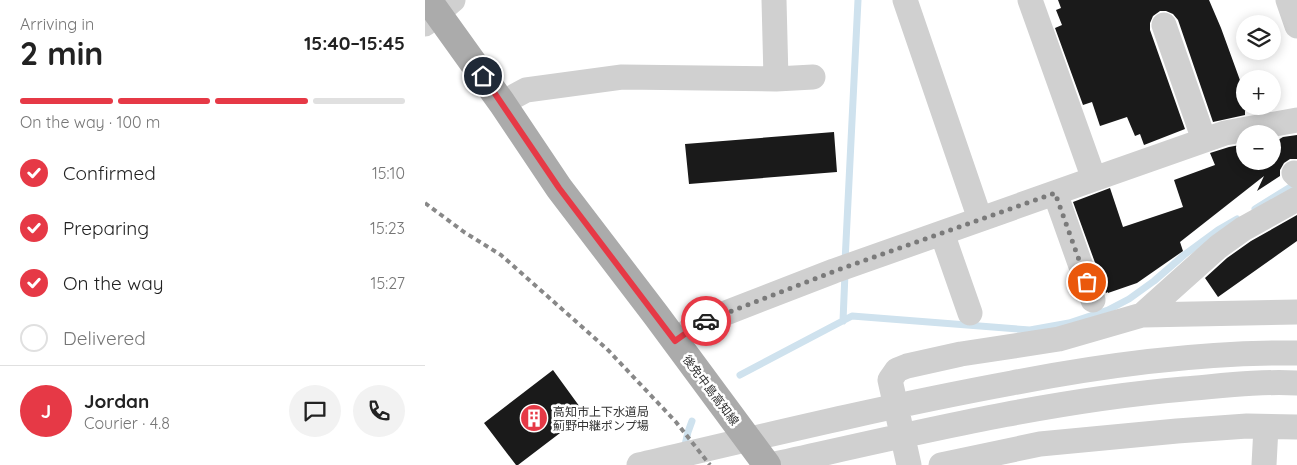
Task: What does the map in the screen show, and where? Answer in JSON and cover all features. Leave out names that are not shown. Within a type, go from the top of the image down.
[{"type":"main road","name":"後免中島高知線","points":[[436,10],[559,188],[767,465]]},
{"type":"street","points":[[775,0],[776,79]]},
{"type":"street","points":[[905,0],[980,220]]},
{"type":"street","points":[[1030,0],[1094,178]]},
{"type":"street","points":[[1288,0],[1297,26]]},
{"type":"street","points":[[1164,25],[1203,140]]},
{"type":"street","points":[[502,103],[526,90],[622,77],[776,79],[813,77]]},
{"type":"street","points":[[675,341],[700,323],[846,267],[1094,178],[1225,133],[1297,120]]},
{"type":"street","points":[[1055,193],[1093,300]]},
{"type":"street","points":[[1142,315],[1218,246],[1243,229],[1297,199]]},
{"type":"street","points":[[942,233],[970,313]]},
{"type":"street","points":[[909,465],[890,380],[897,370],[907,366],[961,354],[1059,339],[1142,315],[1297,312]]},
{"type":"street","points":[[639,465],[909,402],[1084,369],[1252,353],[1297,353]]},
{"type":"street","points":[[771,465],[937,428],[1139,393],[1274,382],[1297,383]]},
{"type":"street","points":[[941,465],[1040,444],[1247,426],[1297,427]]},
{"type":"street","points":[[1264,465],[1266,426]]},
{"type":"building","points":[[1058,0],[1209,0],[1236,70],[1236,115],[1245,115],[1213,122],[1178,20],[1173,14],[1160,11],[1153,16],[1150,30],[1185,129],[1144,145],[1140,134],[1135,136],[1127,117],[1100,126],[1092,102],[1083,105],[1055,28],[1062,25],[1056,10],[1061,8]]},
{"type":"building","points":[[834,132],[837,172],[689,184],[685,144]]},
{"type":"building","points":[[1297,135],[1297,159],[1290,159],[1284,163],[1281,168],[1281,138]]},
{"type":"building","points":[[1236,146],[1236,170],[1280,170],[1280,176],[1257,191],[1264,176],[1180,242],[1183,251],[1137,283],[1106,293],[1073,202],[1110,188],[1123,227],[1183,207],[1174,180],[1215,165],[1210,153]]},
{"type":"building","points":[[1297,215],[1297,241],[1218,297],[1205,278],[1227,258],[1251,241]]},
{"type":"building","name":"高知市上下水道局 薊野中継ポンプ場","points":[[553,370],[585,414],[516,465],[484,423]]},
{"type":"waterway","points":[[845,262],[858,0]]},
{"type":"waterway","points":[[1255,209],[1297,183]]},
{"type":"waterway","points":[[740,375],[852,316],[1030,330],[1069,323],[1108,310],[1129,299],[1154,281],[1184,255],[1218,230],[1237,219]]},
{"type":"waterway","points":[[843,321],[845,273]]},
{"type":"waterway","points":[[684,449],[692,421]]},
{"type":"railway","points":[[425,203],[464,232],[501,255],[607,349],[676,422],[710,465]]},
{"type":"way so far","points":[[706,321],[835,271],[1055,193],[1087,282]]},
{"type":"place","name":"高知市上下水道局 薊野中継ポンプ場","points":[[534,418]]},
{"type":"route","points":[[483,76],[559,188],[675,341],[700,323],[706,321]]}]
